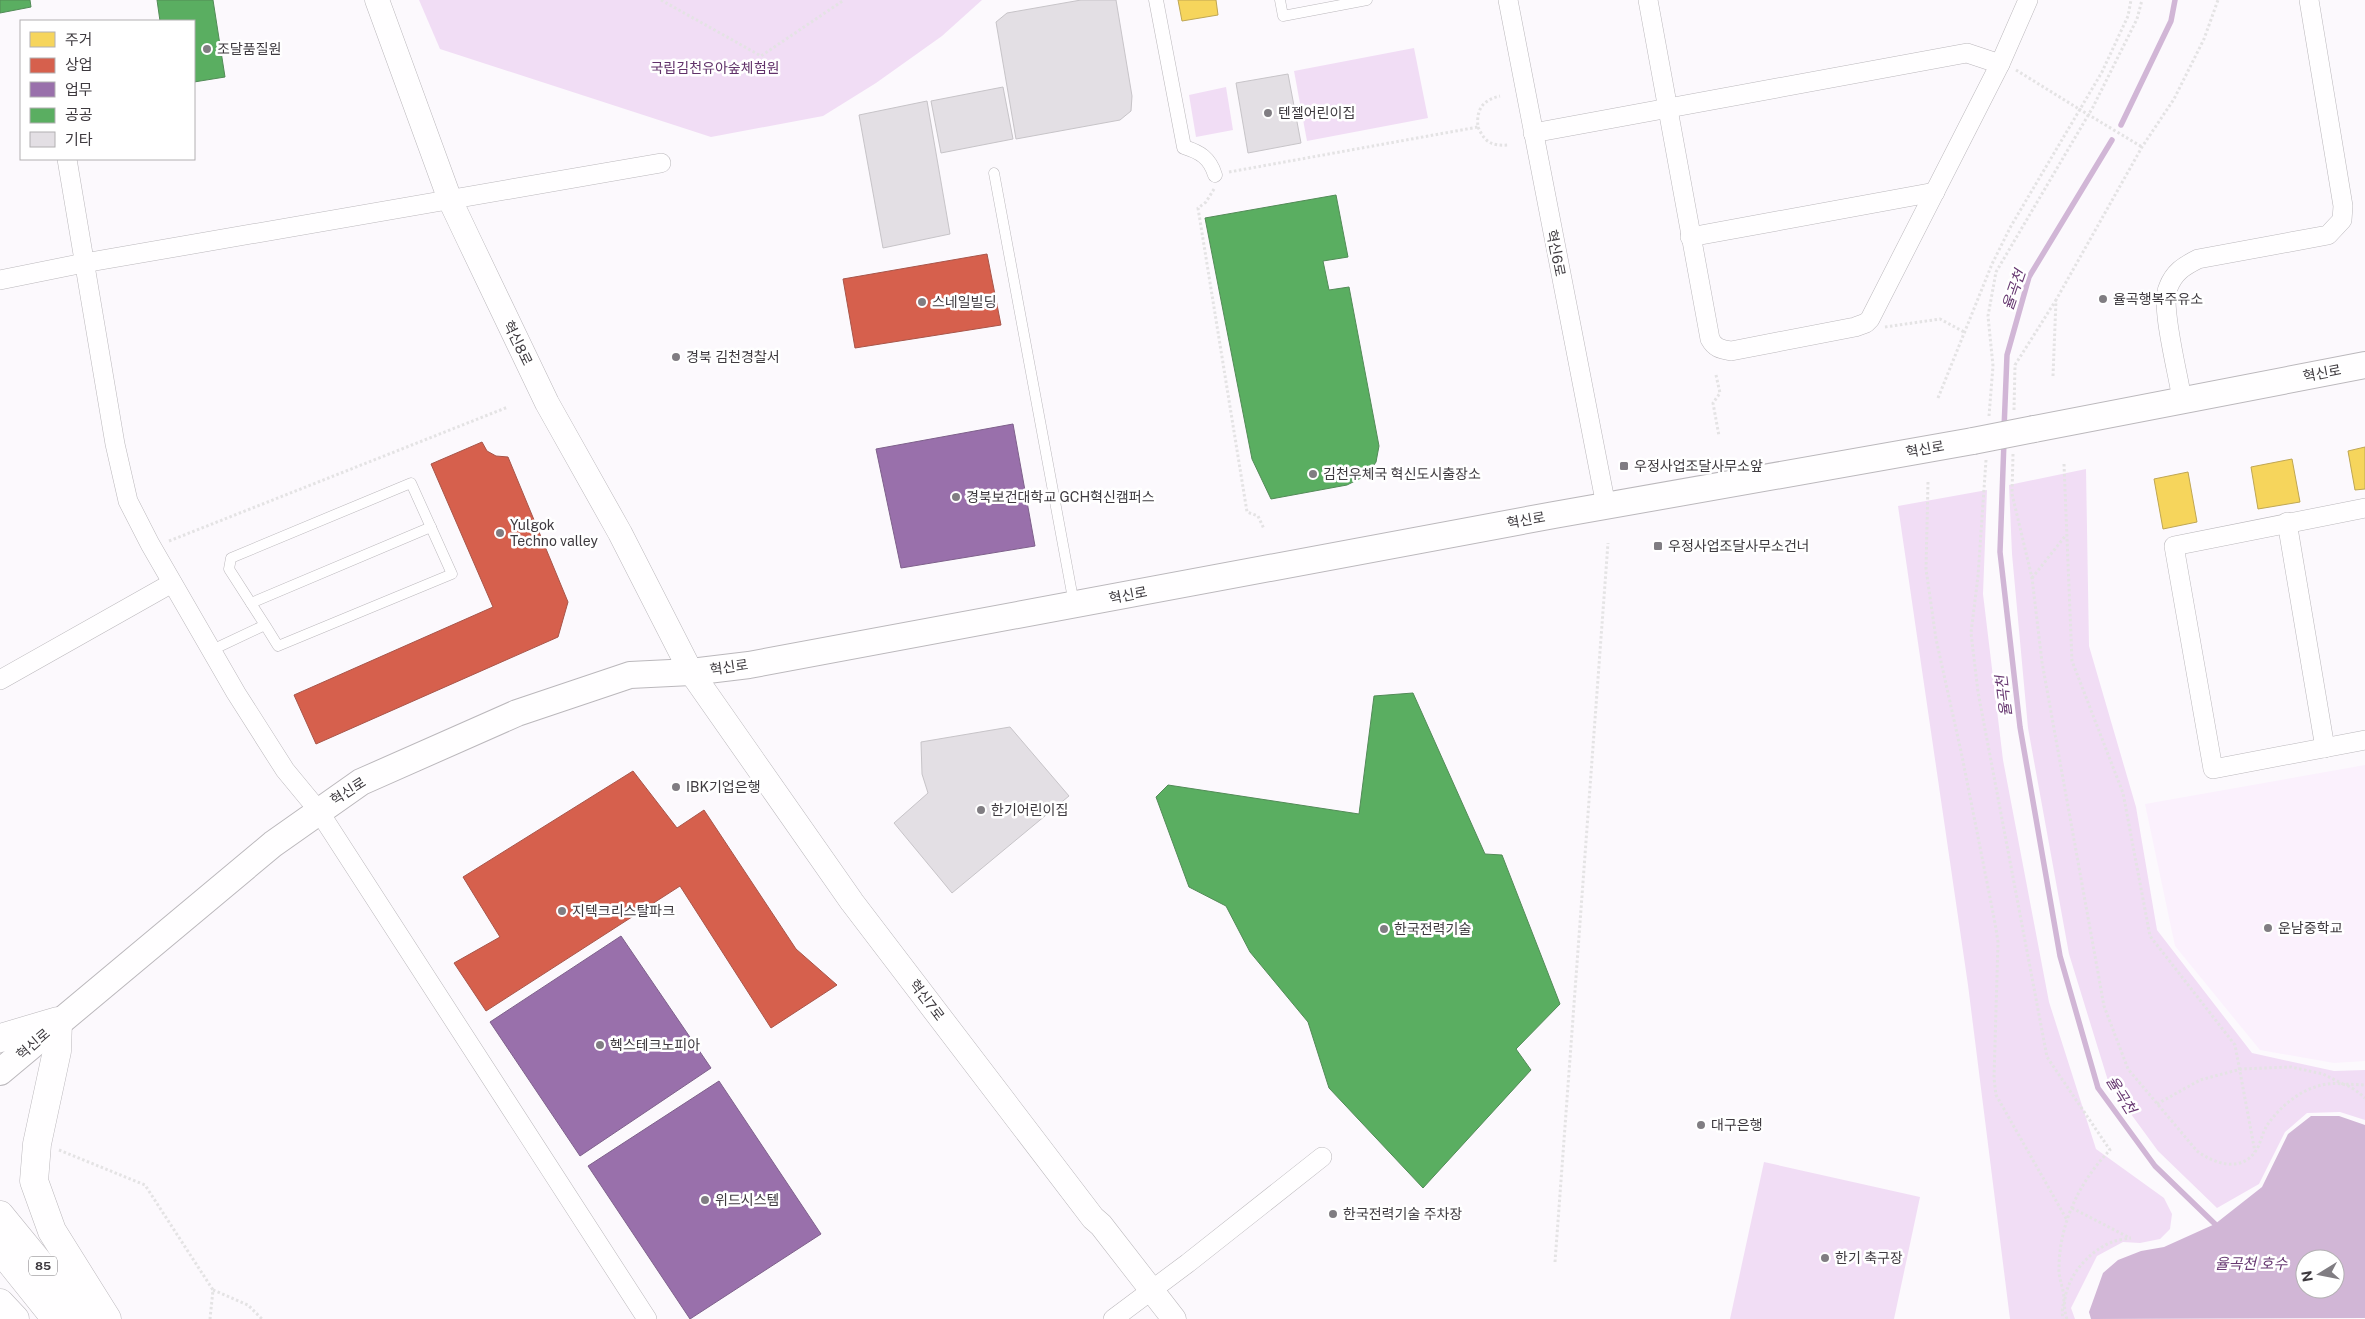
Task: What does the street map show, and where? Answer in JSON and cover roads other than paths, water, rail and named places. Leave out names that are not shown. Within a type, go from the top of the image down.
[{"type":"main road","name":"혁신로","points":[[0,1072],[58,1021],[273,844],[318,810],[361,782],[517,713],[630,675],[691,672],[749,665],[1606,506],[1983,439],[2024,422],[2182,400],[2365,365]]},
{"type":"main road","points":[[0,1038],[58,1021],[57,1051],[37,1144],[34,1181],[52,1231],[107,1319]]},
{"type":"main road","name":"85","points":[[0,1215],[85,1319]]},
{"type":"main road","name":"85","points":[[0,1248],[56,1319]]},
{"type":"main road","points":[[0,1303],[15,1319]]},
{"type":"street","name":"혁신8로","points":[[377,0],[450,200],[547,403],[620,533],[691,672]]},
{"type":"street","points":[[1156,0],[1184,147],[1203,155],[1212,164],[1215,175]]},
{"type":"street","name":"혁신6로","points":[[1508,0],[1606,506]]},
{"type":"street","points":[[1648,0],[1710,339],[1721,350],[1741,349],[1866,324],[1935,192],[2005,66],[2028,0]]},
{"type":"street","points":[[2182,400],[2166,308],[2167,288],[2180,268],[2198,260],[2328,235],[2342,220],[2343,206],[2308,0]]},
{"type":"street","points":[[1533,132],[1967,53],[2005,66]]},
{"type":"street","points":[[67,160],[115,444],[128,501],[172,583],[285,770],[318,810],[647,1319]]},
{"type":"street","points":[[0,280],[84,263],[661,163]]},
{"type":"street","points":[[1690,236],[1935,192]]},
{"type":"street","points":[[2365,508],[2174,546],[2213,769],[2365,740]]},
{"type":"street","points":[[2287,522],[2325,748]]},
{"type":"street","points":[[0,680],[172,583]]},
{"type":"street","name":"혁신7로","points":[[691,672],[852,902],[1087,1210],[1174,1319]]},
{"type":"street","points":[[1113,1319],[1188,1264],[1322,1157]]},
{"type":"lane","points":[[1280,0],[1283,16],[1367,0]]},
{"type":"lane","points":[[994,173],[1074,605]]},
{"type":"lane","points":[[411,483],[431,527],[452,574],[278,646],[230,569],[230,558],[411,483]]},
{"type":"lane","points":[[251,603],[431,527]]},
{"type":"lane","points":[[212,650],[265,626]]},
{"type":"water","name":"율곡천 호수","points":[[2311,1116],[2339,1116],[2365,1125],[2365,1318],[2091,1319],[2089,1312],[2103,1273],[2118,1260],[2141,1251],[2164,1247],[2215,1224],[2262,1187],[2288,1134]]},
{"type":"waterway","name":"율곡천","points":[[2121,125],[2171,21],[2175,0]]},
{"type":"waterway","name":"율곡천","points":[[2004,429],[2007,355],[2029,277],[2112,140]]},
{"type":"waterway","name":"율곡천","points":[[2004,441],[2000,552],[2020,727],[2060,956],[2098,1088],[2155,1166],[2215,1224]]},
{"type":"place","name":"조달품질원","points":[[207,49]]},
{"type":"place","name":"텐젤어린이집","points":[[1268,113]]},
{"type":"place","name":"율곡행복주유소","points":[[2103,299]]},
{"type":"place","name":"스네일빌딩","points":[[922,302]]},
{"type":"place","name":"경북 김천경찰서","points":[[676,357]]},
{"type":"place","name":"우정사업조달사무소앞","points":[[1624,466]]},
{"type":"place","name":"김천우체국 혁신도시출장소","points":[[1313,474]]},
{"type":"place","name":"경북보건대학교 GCH혁신캠퍼스","points":[[956,497]]},
{"type":"place","name":"Yulgok Techno valley","points":[[500,533]]},
{"type":"place","name":"우정사업조달사무소건너","points":[[1658,546]]},
{"type":"place","name":"IBK기업은행","points":[[676,787]]},
{"type":"place","name":"한기어린이집","points":[[981,810]]},
{"type":"place","name":"지텍크리스탈파크","points":[[562,911]]},
{"type":"place","name":"운남중학교","points":[[2268,928]]},
{"type":"place","name":"한국전력기술","points":[[1384,929]]},
{"type":"place","name":"헥스테크노피아","points":[[600,1045]]},
{"type":"place","name":"대구은행","points":[[1701,1125]]},
{"type":"place","name":"위드시스템","points":[[705,1200]]},
{"type":"place","name":"한국전력기술 주차장","points":[[1333,1214]]},
{"type":"place","name":"한기 축구장","points":[[1825,1258]]},
{"type":"park label","name":"국립김천유아숲체험원","points":[[715,68]]}]
